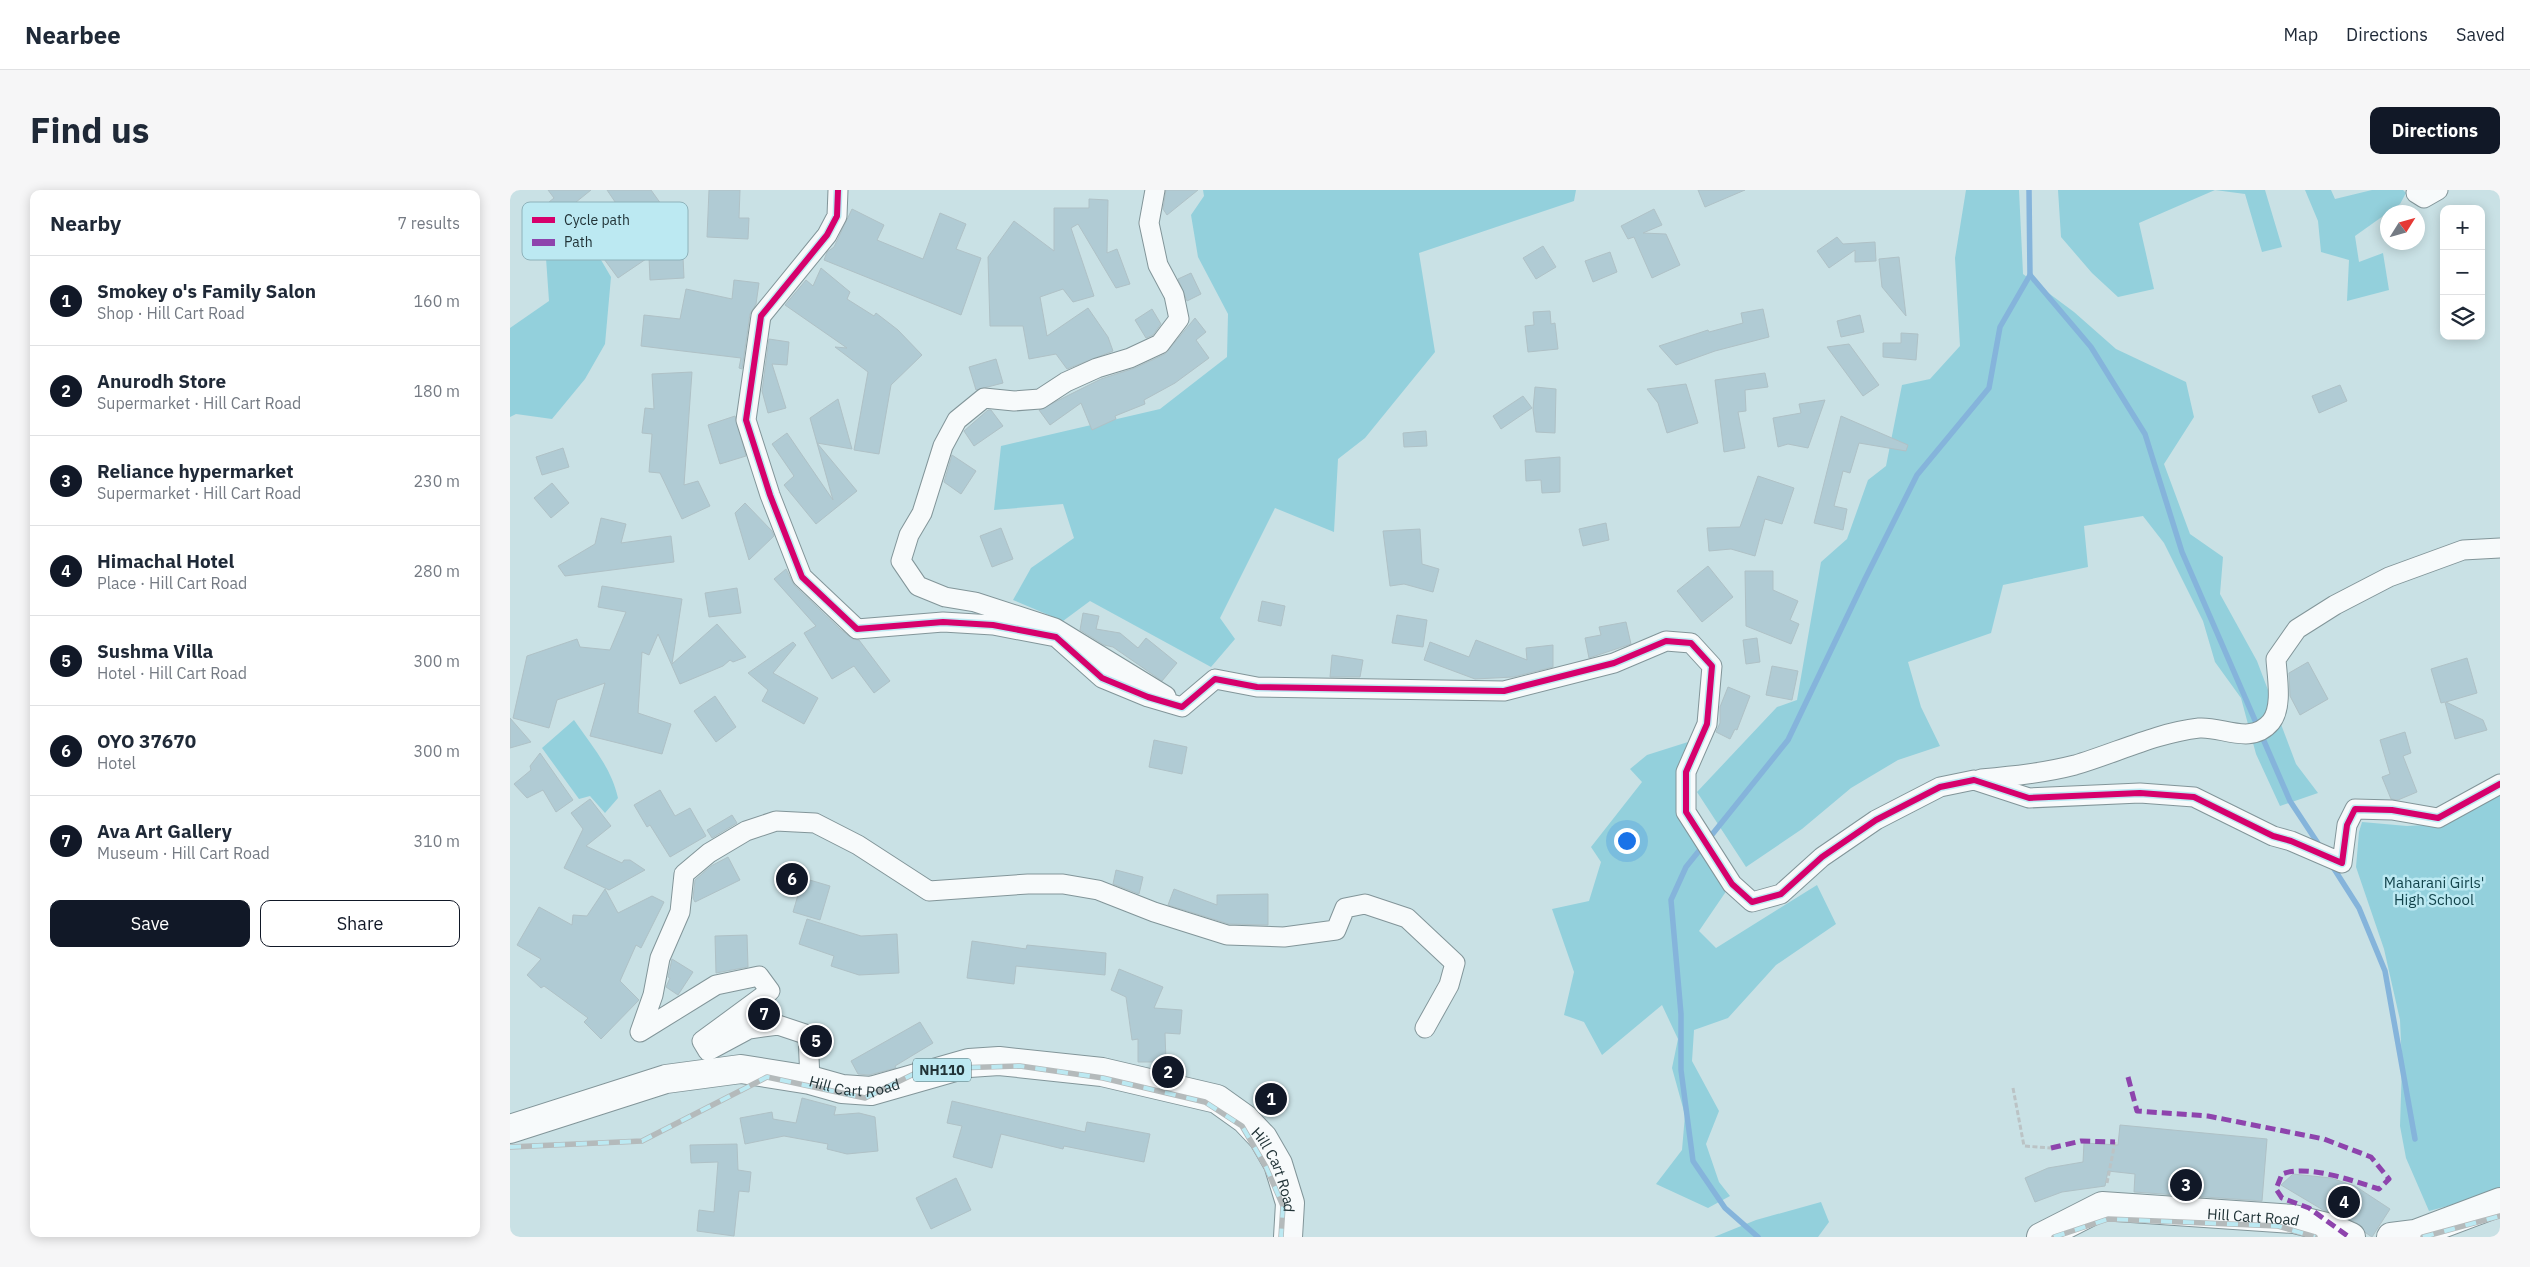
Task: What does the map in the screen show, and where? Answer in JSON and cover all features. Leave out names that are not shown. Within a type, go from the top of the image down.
[{"type":"highway","name":"Hill Cart Road","points":[[510,1129],[666,1080],[742,1069],[810,1080],[842,1089],[871,1091],[970,1063],[999,1061],[1102,1072],[1217,1099],[1245,1119],[1262,1138],[1278,1164],[1290,1203],[1288,1237]]},
{"type":"highway","points":[[2391,1237],[2414,1234],[2500,1202]]},
{"type":"highway","name":"Hill Cart Road","points":[[2102,1206],[2294,1219],[2331,1228],[2351,1237]]},
{"type":"highway","points":[[2041,1237],[2102,1206]]},
{"type":"street","points":[[838,190],[838,216],[827,235],[761,316],[746,420],[770,495],[802,577],[856,629],[944,622],[994,626],[1056,637],[1102,678],[1148,698],[1182,707]]},
{"type":"street","points":[[1155,190],[1149,223],[1158,265],[1174,295],[1178,319],[1160,344],[1130,358],[1097,368],[1066,382],[1040,399],[1014,401],[984,398],[957,420],[943,446],[922,513],[908,535],[901,561],[918,586],[944,598],[975,602],[1055,628],[1128,670],[1182,707]]},
{"type":"street","points":[[2418,190],[2416,193],[2424,198],[2438,190]]},
{"type":"street","points":[[1182,707],[1215,679],[1257,687],[1504,691],[1614,663],[1666,641],[1691,643],[1712,666],[1707,724],[1686,772],[1686,812],[1732,884],[1752,902],[1781,894],[1822,858],[1876,820],[1940,787],[1974,780],[2029,774],[2073,765],[2169,734],[2201,728],[2254,734],[2271,722],[2279,696],[2276,659],[2297,629],[2335,605],[2389,576],[2463,550],[2500,548]]},
{"type":"street","points":[[1974,780],[2030,798],[2140,793],[2194,797],[2273,836],[2291,841],[2342,863],[2347,825],[2355,809],[2392,810],[2438,818],[2500,784]]},
{"type":"street","points":[[810,1080],[808,1035],[778,1025],[749,1029],[708,1050],[702,1040],[770,992],[759,976],[716,984],[640,1032],[653,995],[660,958],[680,912],[684,874],[709,853],[746,831],[776,821],[815,823],[858,845],[929,891],[1028,884],[1063,884],[1098,890],[1154,912],[1227,935],[1284,937],[1336,930],[1346,908],[1365,904],[1407,918],[1455,963],[1449,985],[1425,1028]]},
{"type":"path","points":[[2013,1088],[2024,1146],[2051,1148]]},
{"type":"path","points":[[2102,1206],[2115,1142]]},
{"type":"green space","points":[[1203,190],[1576,190],[1574,201],[1419,253],[1435,352],[1365,438],[1338,459],[1334,532],[1275,508],[1220,618],[1235,639],[1211,667],[1090,601],[1063,621],[1013,600],[1031,568],[1074,538],[1063,504],[994,510],[1001,446],[1160,409],[1227,357],[1228,314],[1198,257],[1191,215],[1204,196]]},
{"type":"green space","points":[[1966,190],[2019,190],[2023,274],[2074,312],[2116,349],[2186,382],[2194,417],[2164,464],[2190,534],[2223,557],[2220,594],[2257,661],[2296,764],[2318,793],[2280,806],[2256,754],[2241,698],[2215,662],[2203,621],[2164,543],[2143,516],[2084,526],[2088,567],[2003,585],[1991,633],[1908,662],[1921,707],[1940,746],[1898,760],[1851,788],[1802,829],[1746,867],[1697,792],[1777,707],[1797,700],[1821,562],[1847,539],[1868,480],[1886,466],[1902,385],[1930,379],[1960,346],[1955,258]]},
{"type":"green space","points":[[2058,190],[2215,190],[2139,223],[2154,289],[2118,297],[2092,273],[2061,237]]},
{"type":"green space","points":[[2215,190],[2265,190],[2282,247],[2262,252],[2245,194]]},
{"type":"green space","points":[[2305,190],[2331,190],[2335,199],[2372,190],[2403,190],[2406,193],[2400,204],[2380,205],[2380,218],[2355,236],[2359,262],[2383,253],[2389,290],[2347,301],[2349,260],[2321,252],[2318,221]]},
{"type":"green space","points":[[546,260],[601,260],[611,277],[605,344],[585,379],[552,419],[516,414],[510,417],[510,328],[549,301]]},
{"type":"green space","points":[[574,720],[600,757],[615,787],[618,798],[605,813],[590,796],[579,799],[542,748]]},
{"type":"green space","points":[[1688,742],[1679,772],[1727,890],[1699,931],[1716,948],[1817,885],[1836,924],[1776,965],[1728,1018],[1694,1030],[1692,1061],[1719,1111],[1706,1144],[1719,1182],[1730,1196],[1708,1208],[1656,1184],[1682,1150],[1685,1115],[1672,1068],[1678,1039],[1662,1005],[1602,1055],[1584,1022],[1564,1015],[1574,972],[1552,909],[1589,901],[1601,862],[1591,847],[1642,782],[1630,769],[1647,755]]},
{"type":"green space","name":"Maharani Girls' High School","points":[[2500,793],[2500,1192],[2429,1211],[2406,1158],[2400,1126],[2402,1065],[2400,1020],[2384,949],[2356,867],[2359,832],[2362,822],[2407,826],[2442,824]]},
{"type":"green space","points":[[1821,1202],[1829,1222],[1818,1237],[1714,1237],[1756,1220]]},
{"type":"building","points":[[548,190],[591,190],[576,202],[549,202],[554,198]]},
{"type":"building","points":[[607,190],[651,190],[660,202],[615,202]]},
{"type":"building","points":[[709,190],[740,190],[739,218],[749,218],[748,239],[707,237]]},
{"type":"building","points":[[1166,190],[1198,190],[1167,215],[1163,209]]},
{"type":"building","points":[[1698,190],[1745,190],[1705,207]]},
{"type":"building","points":[[1089,199],[1108,200],[1107,253],[1117,249],[1130,284],[1116,288],[1078,224],[1071,228],[1094,296],[1073,302],[1063,289],[1040,297],[1047,336],[1088,308],[1108,337],[1113,351],[1067,369],[1056,354],[1029,359],[1023,326],[990,326],[988,257],[1014,221],[1054,251],[1054,208],[1089,208]]},
{"type":"building","points":[[852,209],[884,225],[877,240],[923,259],[940,213],[966,224],[956,249],[981,258],[961,315],[824,260],[827,252],[834,247]]},
{"type":"building","points":[[1654,209],[1662,225],[1643,233],[1666,234],[1680,265],[1652,278],[1634,237],[1628,239],[1621,226]]},
{"type":"building","points":[[1837,237],[1843,244],[1875,242],[1876,261],[1855,262],[1855,250],[1829,268],[1817,251]]},
{"type":"building","points":[[1543,246],[1556,267],[1536,279],[1523,258]]},
{"type":"building","points":[[1610,252],[1617,272],[1593,282],[1585,261]]},
{"type":"building","points":[[1899,257],[1906,316],[1882,287],[1879,259]]},
{"type":"building","points":[[605,260],[645,260],[618,278]]},
{"type":"building","points":[[649,260],[683,260],[684,278],[650,280]]},
{"type":"building","points":[[821,268],[850,292],[847,299],[874,316],[876,313],[898,330],[922,355],[891,385],[879,454],[854,450],[868,372],[835,347],[847,348],[785,305],[806,280],[813,286]]},
{"type":"building","points":[[1191,273],[1201,294],[1187,301],[1178,279]]},
{"type":"building","points":[[734,280],[759,283],[756,304],[750,314],[742,369],[739,368],[741,358],[641,346],[644,315],[680,319],[686,289],[732,299]]},
{"type":"building","points":[[1152,309],[1161,324],[1153,335],[1146,338],[1135,320]]},
{"type":"building","points":[[1763,309],[1769,337],[1715,351],[1676,365],[1659,346],[1708,330],[1709,332],[1743,323],[1741,313]]},
{"type":"building","points":[[1550,311],[1551,324],[1555,323],[1558,349],[1528,352],[1525,326],[1534,325],[1533,312]]},
{"type":"building","points":[[1860,315],[1864,332],[1841,337],[1837,321]]},
{"type":"building","points":[[1195,318],[1206,332],[1196,340],[1209,358],[1175,383],[1144,400],[1145,404],[1115,416],[1116,419],[1092,430],[1081,403],[1050,425],[1039,410],[1101,379],[1135,368],[1165,354]]},
{"type":"building","points":[[1901,333],[1918,334],[1916,360],[1883,357],[1883,343],[1901,343]]},
{"type":"building","points":[[769,339],[789,342],[787,365],[772,364],[786,408],[768,413],[762,391]]},
{"type":"building","points":[[1849,344],[1879,385],[1863,396],[1827,347]]},
{"type":"building","points":[[996,359],[1003,383],[976,390],[969,367]]},
{"type":"building","points":[[692,372],[684,485],[698,481],[710,506],[682,519],[660,473],[649,472],[652,434],[642,433],[645,408],[654,409],[652,374]]},
{"type":"building","points":[[1765,373],[1768,387],[1745,390],[1746,411],[1738,412],[1745,448],[1724,452],[1715,380]]},
{"type":"building","points":[[1686,384],[1698,423],[1667,433],[1658,403],[1647,389]]},
{"type":"building","points":[[2340,385],[2347,401],[2319,413],[2312,396]]},
{"type":"building","points":[[1535,387],[1556,389],[1555,433],[1536,432],[1533,409]]},
{"type":"building","points":[[1523,396],[1532,408],[1501,429],[1493,416]]},
{"type":"building","points":[[838,399],[852,449],[817,443],[810,418]]},
{"type":"building","points":[[1825,400],[1808,448],[1788,444],[1778,447],[1773,418],[1801,413],[1799,404]]},
{"type":"building","points":[[988,410],[991,410],[1003,426],[974,446],[964,431]]},
{"type":"building","points":[[735,416],[746,456],[720,464],[708,425]]},
{"type":"building","points":[[1841,416],[1908,445],[1906,451],[1859,443],[1850,473],[1843,471],[1834,506],[1847,509],[1843,530],[1814,523]]},
{"type":"building","points":[[1426,431],[1427,446],[1404,447],[1403,433]]},
{"type":"building","points":[[787,433],[833,500],[817,443],[857,491],[816,524],[784,485],[794,476],[772,444]]},
{"type":"building","points":[[563,448],[569,467],[542,475],[536,457]]},
{"type":"building","points":[[952,455],[976,471],[961,494],[944,482]]},
{"type":"building","points":[[1560,457],[1560,492],[1542,493],[1541,480],[1526,481],[1525,460]]},
{"type":"building","points":[[1758,476],[1794,488],[1782,524],[1765,519],[1755,556],[1731,549],[1709,551],[1707,528],[1740,527]]},
{"type":"building","points":[[552,483],[569,503],[551,518],[534,498]]},
{"type":"building","points":[[745,503],[772,531],[774,536],[749,560],[735,513]]},
{"type":"building","points":[[601,518],[626,524],[621,543],[671,536],[674,562],[565,576],[558,566],[595,544]]},
{"type":"building","points":[[1606,523],[1609,540],[1583,546],[1579,529]]},
{"type":"building","points":[[1001,528],[1013,559],[992,567],[980,536]]},
{"type":"building","points":[[1420,529],[1422,564],[1439,569],[1433,592],[1404,584],[1390,586],[1383,531]]},
{"type":"building","points":[[1708,566],[1733,597],[1702,622],[1677,591]]},
{"type":"building","points":[[786,569],[794,585],[840,629],[853,639],[859,640],[890,681],[874,693],[854,666],[832,679],[804,633],[816,626],[774,579]]},
{"type":"building","points":[[1745,571],[1773,571],[1773,590],[1798,601],[1790,620],[1799,624],[1791,644],[1746,626]]},
{"type":"building","points":[[602,586],[682,599],[672,664],[717,624],[746,657],[733,662],[730,660],[723,666],[680,684],[658,634],[649,655],[642,652],[638,713],[671,724],[662,754],[590,736],[605,683],[557,700],[549,728],[513,718],[527,656],[577,639],[580,647],[610,650],[626,612],[598,607]]},
{"type":"building","points":[[737,588],[741,613],[709,617],[705,593]]},
{"type":"building","points":[[1262,601],[1285,606],[1281,626],[1258,621]]},
{"type":"building","points":[[1083,613],[1099,616],[1096,629],[1120,633],[1138,648],[1146,638],[1177,663],[1162,681],[1113,647],[1104,645],[1080,630]]},
{"type":"building","points":[[1397,615],[1427,620],[1423,647],[1392,643]]},
{"type":"building","points":[[1626,622],[1631,644],[1589,658],[1585,638],[1601,635],[1599,627]]},
{"type":"building","points":[[1757,638],[1760,662],[1746,664],[1743,640]]},
{"type":"building","points":[[1476,640],[1527,660],[1526,648],[1553,645],[1553,667],[1513,677],[1475,679],[1424,660],[1430,642],[1469,657]]},
{"type":"building","points":[[793,642],[796,645],[773,673],[818,698],[804,724],[762,701],[768,690],[748,673]]},
{"type":"building","points":[[1332,655],[1363,660],[1360,677],[1330,677]]},
{"type":"building","points":[[2467,658],[2477,693],[2446,702],[2483,720],[2487,730],[2455,739],[2445,702],[2441,703],[2431,669]]},
{"type":"building","points":[[2308,662],[2328,699],[2300,715],[2290,696],[2289,673]]},
{"type":"building","points":[[1772,666],[1798,671],[1792,700],[1766,695]]},
{"type":"building","points":[[1728,687],[1750,696],[1737,730],[1735,729],[1730,739],[1716,732],[1720,723],[1720,707]]},
{"type":"building","points":[[715,696],[736,727],[716,742],[694,711]]},
{"type":"building","points":[[510,718],[531,742],[510,748]]},
{"type":"building","points":[[2405,732],[2411,753],[2403,756],[2417,792],[2398,800],[2391,799],[2382,777],[2390,774],[2380,740]]},
{"type":"building","points":[[1154,740],[1187,747],[1182,774],[1149,767]]},
{"type":"building","points":[[540,753],[573,800],[556,812],[543,790],[527,798],[514,784],[531,770],[530,766]]},
{"type":"building","points":[[660,790],[675,816],[690,808],[706,836],[670,857],[650,825],[647,827],[634,805]]},
{"type":"building","points":[[590,799],[611,826],[586,846],[622,863],[624,860],[630,860],[645,870],[609,890],[564,868],[583,829],[571,813]]},
{"type":"building","points":[[732,815],[737,823],[712,838],[707,830]]},
{"type":"building","points":[[728,857],[740,880],[695,902],[693,898],[695,880],[711,866]]},
{"type":"building","points":[[1116,870],[1143,877],[1139,894],[1113,884]]},
{"type":"building","points":[[803,878],[830,886],[820,920],[793,912]]},
{"type":"building","points":[[605,889],[618,913],[652,896],[664,902],[641,948],[636,945],[620,981],[639,1000],[601,1039],[584,1022],[588,1018],[544,986],[541,988],[527,975],[541,959],[517,945],[539,907],[572,925],[573,915],[587,916]]},
{"type":"building","points":[[1174,889],[1217,905],[1217,895],[1268,894],[1268,925],[1229,924],[1168,905]]},
{"type":"building","points":[[807,919],[861,936],[897,934],[899,973],[859,975],[831,966],[834,956],[799,944]]},
{"type":"building","points":[[747,935],[748,967],[716,973],[715,936]]},
{"type":"building","points":[[972,941],[1026,949],[1027,945],[1106,953],[1105,975],[1016,966],[1014,984],[967,978]]},
{"type":"building","points":[[672,959],[693,972],[678,995],[666,987],[670,978],[668,977]]},
{"type":"building","points":[[1119,969],[1163,987],[1154,1008],[1182,1010],[1180,1034],[1165,1033],[1166,1062],[1138,1062],[1138,1039],[1132,1040],[1126,997],[1111,990]]},
{"type":"building","points":[[920,1022],[933,1043],[895,1066],[896,1068],[869,1075],[858,1074],[851,1061]]},
{"type":"building","points":[[802,1098],[836,1107],[834,1115],[859,1113],[875,1117],[878,1151],[847,1154],[827,1149],[828,1144],[784,1136],[745,1144],[740,1118],[772,1112],[773,1119],[796,1123]]},
{"type":"building","points":[[952,1101],[1085,1132],[1087,1122],[1150,1134],[1144,1162],[1064,1146],[1063,1149],[1001,1134],[992,1168],[953,1157],[962,1126],[947,1123]]},
{"type":"building","points":[[2120,1125],[2267,1139],[2262,1201],[2134,1192],[2135,1174],[2108,1171],[2105,1186],[2062,1192],[2035,1202],[2025,1178],[2048,1168],[2083,1162],[2084,1143],[2118,1145]]},
{"type":"building","points":[[737,1144],[738,1170],[751,1172],[749,1192],[739,1191],[734,1236],[697,1231],[699,1210],[714,1212],[718,1162],[691,1163],[690,1145]]},
{"type":"building","points":[[2293,1174],[2331,1178],[2355,1186],[2390,1209],[2372,1237],[2357,1223],[2323,1210],[2281,1185]]},
{"type":"building","points":[[956,1178],[971,1210],[931,1229],[916,1198]]},
{"type":"waterway","points":[[2029,190],[2030,275],[2091,347],[2145,434],[2182,552],[2290,801],[2321,848]]},
{"type":"waterway","points":[[1758,1237],[1725,1208],[1693,1161],[1681,1070],[1681,1014],[1671,900],[1686,867],[1788,740],[1917,475],[1989,388],[2000,327],[2030,275]]},
{"type":"waterway","points":[[2331,864],[2359,908],[2385,971],[2415,1139]]},
{"type":"railway","points":[[510,1147],[642,1141],[767,1077],[865,1098],[924,1069],[1020,1066],[1103,1078],[1205,1102],[1242,1126],[1266,1167],[1283,1206],[1281,1237]]},
{"type":"railway","points":[[2423,1237],[2500,1216]]},
{"type":"railway","points":[[2054,1237],[2108,1219],[2278,1226],[2315,1237]]},
{"type":"marked path","points":[[2128,1077],[2137,1111],[2208,1116],[2324,1139],[2371,1157],[2389,1179],[2379,1189],[2344,1178],[2304,1171],[2282,1174],[2276,1189],[2282,1198],[2309,1208],[2349,1237]]},
{"type":"marked path","points":[[2051,1148],[2081,1141],[2115,1142]]},
{"type":"cycle path","points":[[838,190],[837,216],[827,235],[761,316],[746,420],[770,495],[802,577],[857,629],[943,622],[993,625],[1056,637],[1102,678],[1148,697],[1182,707],[1215,679],[1257,687],[1504,691],[1614,663],[1666,641],[1691,643],[1712,666],[1707,724],[1686,772],[1686,812],[1732,884],[1752,902],[1781,894],[1822,857],[1876,820],[1940,787],[1974,780],[2029,798],[2140,793],[2194,797],[2273,836],[2291,841],[2342,863],[2347,825],[2355,809],[2392,810],[2438,818],[2500,784]]},
{"type":"place","name":"OYO 37670","points":[[792,879]]},
{"type":"place","name":"Ava Art Gallery","points":[[764,1014]]},
{"type":"place","name":"Sushma Villa","points":[[816,1041]]},
{"type":"place","name":"Anurodh Store","points":[[1168,1072]]},
{"type":"place","name":"Smokey o's Family Salon","points":[[1271,1099]]},
{"type":"place","name":"Reliance hypermarket","points":[[2186,1185]]},
{"type":"place","name":"Himachal Hotel","points":[[2344,1202]]}]
